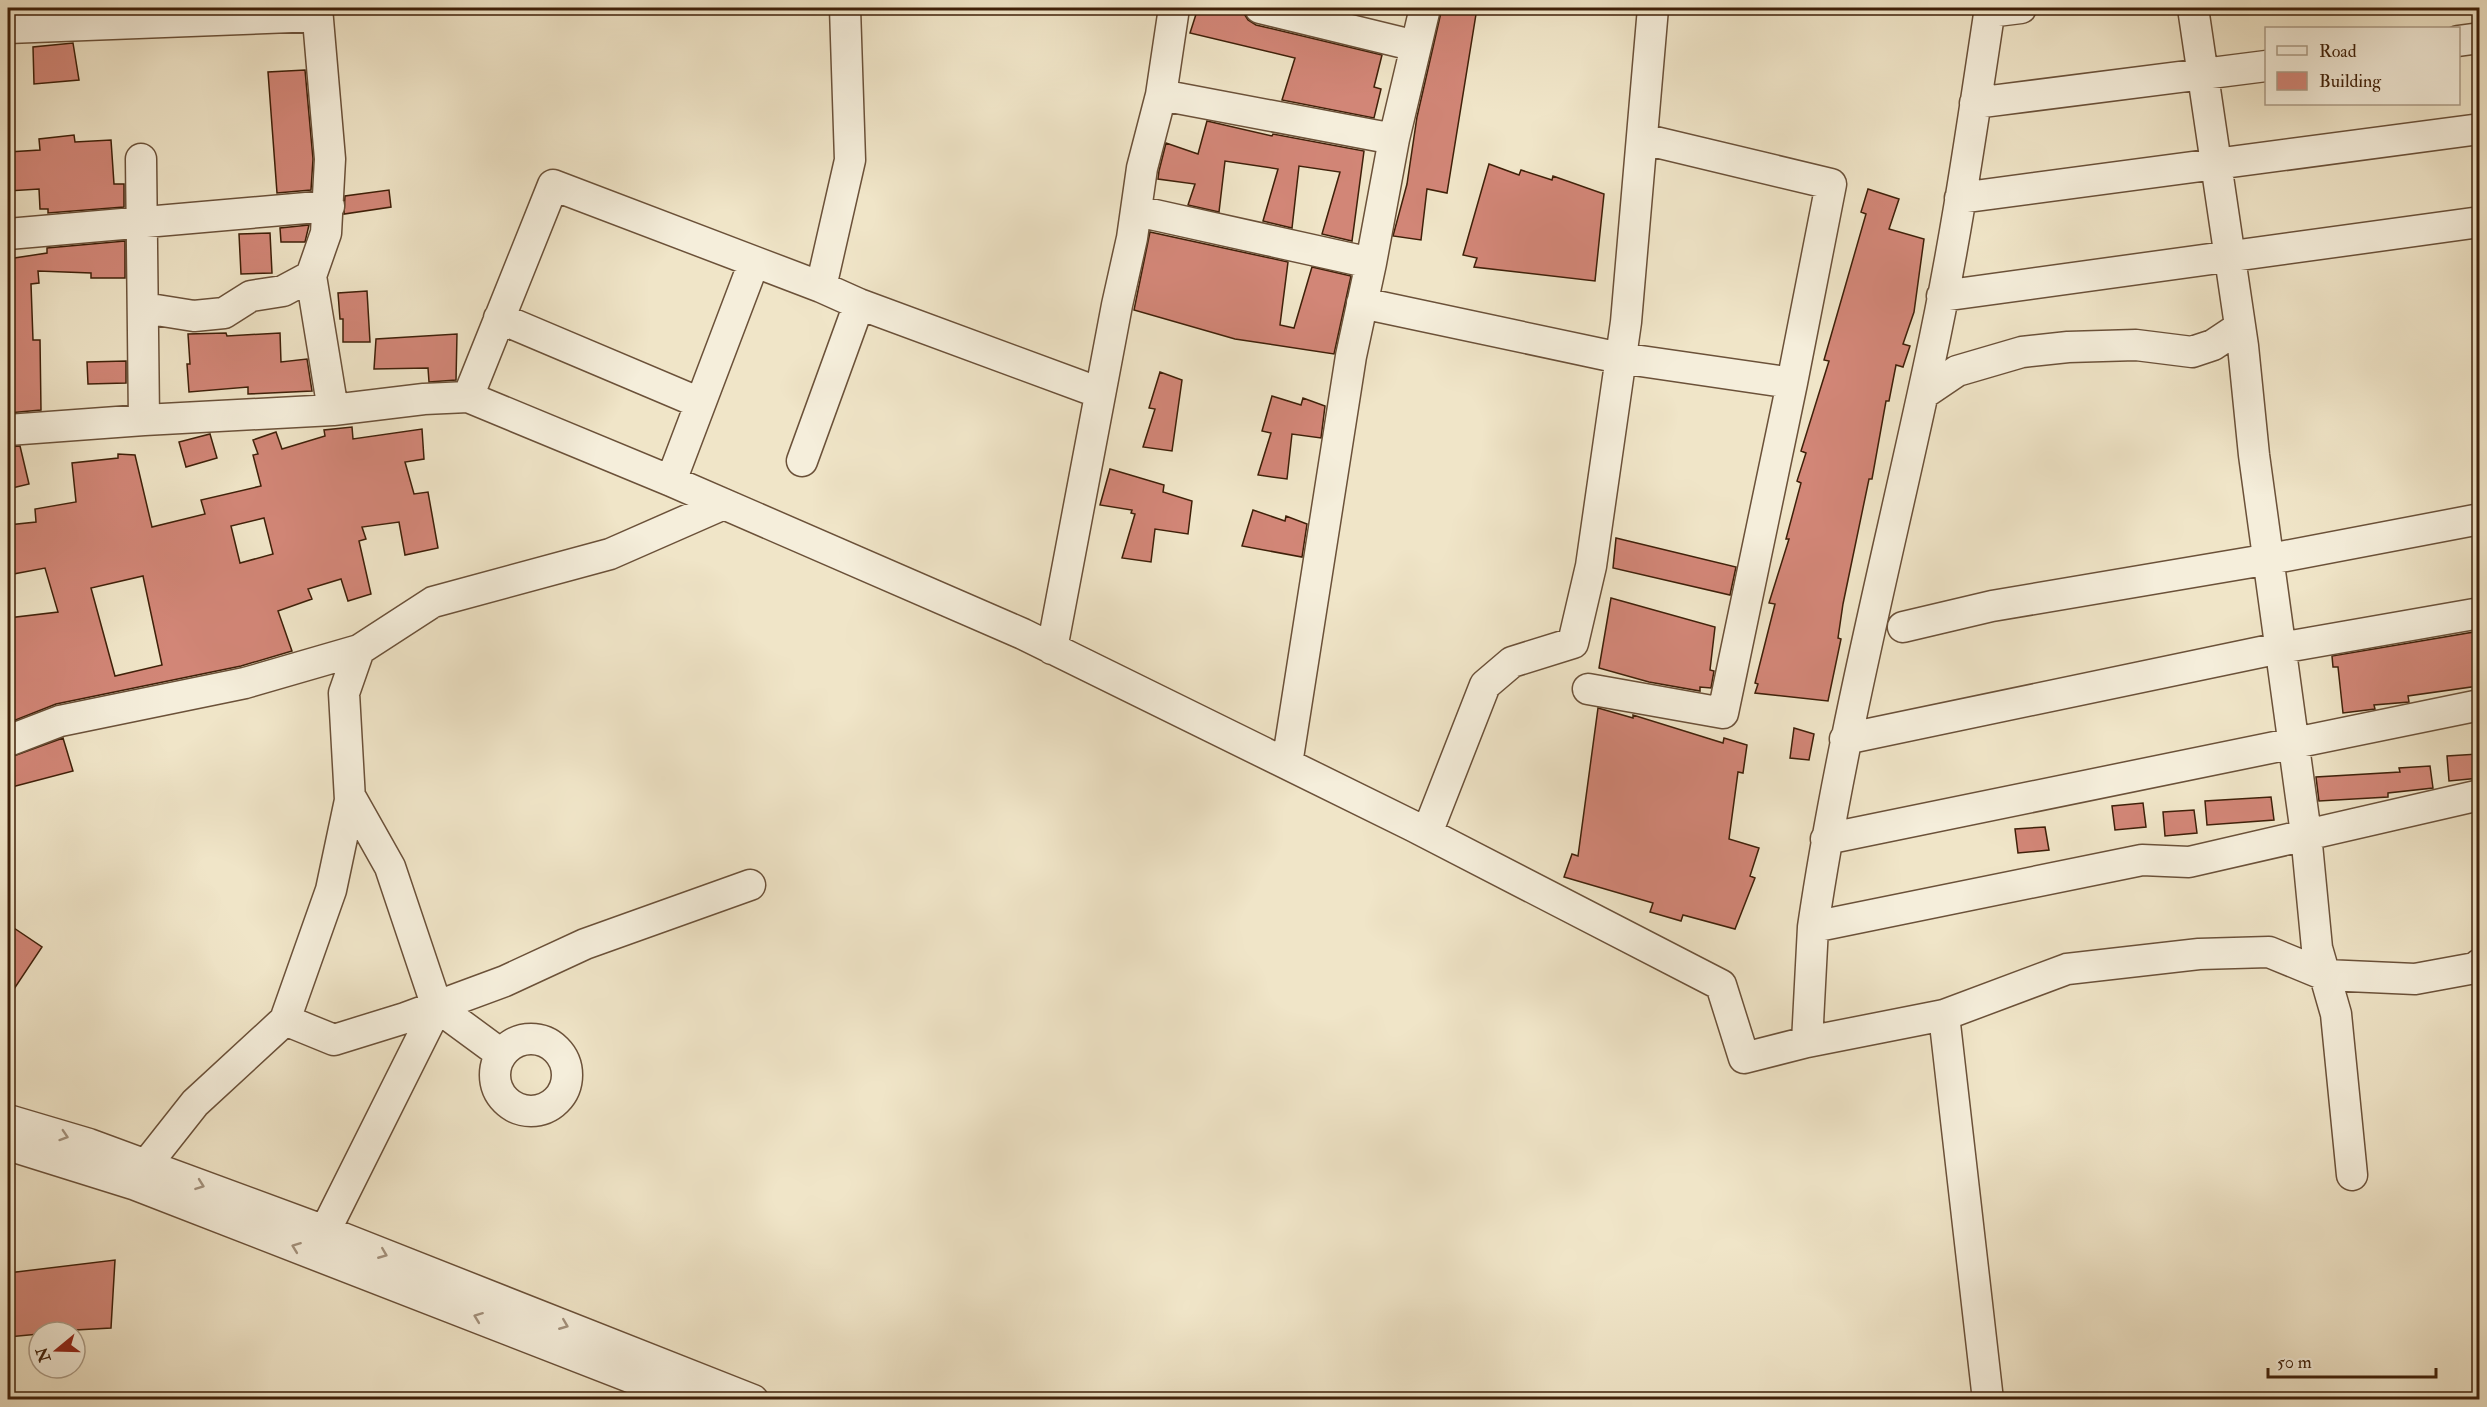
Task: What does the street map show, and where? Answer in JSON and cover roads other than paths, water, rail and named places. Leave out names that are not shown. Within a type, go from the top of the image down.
[{"type":"street","points":[[821,287],[850,160],[845,8]]},
{"type":"street","points":[[1052,648],[1137,212],[1142,168],[1161,95],[1174,8]]},
{"type":"street","points":[[1260,8],[1416,46]]},
{"type":"street","points":[[1287,764],[1349,368],[1394,139],[1425,8]]},
{"type":"street","points":[[1427,833],[1485,686],[1512,662],[1573,643],[1591,566],[1620,358],[1643,140],[1653,8]]},
{"type":"street","points":[[1807,1042],[1813,927],[1826,839],[1845,739],[1923,394],[1960,198],[1989,10],[2021,8]]},
{"type":"street","points":[[2193,8],[2240,327],[2306,834],[2317,948],[2336,1014],[2352,1175]]},
{"type":"street","points":[[8,28],[317,12],[330,159],[326,233],[311,276],[333,410]]},
{"type":"street","points":[[2460,40],[2480,38]]},
{"type":"street","points":[[1975,103],[2265,66]]},
{"type":"street","points":[[1161,95],[1394,139]]},
{"type":"street","points":[[1960,198],[2216,162],[2480,129]]},
{"type":"street","points":[[1588,689],[1723,713],[1792,383],[1830,184],[1643,140]]},
{"type":"street","points":[[141,159],[144,420]]},
{"type":"street","points":[[468,398],[553,185],[821,287],[859,304],[1100,393]]},
{"type":"street","points":[[8,234],[328,206]]},
{"type":"street","points":[[1137,212],[1371,262]]},
{"type":"street","points":[[1942,296],[2480,222]]},
{"type":"street","points":[[671,481],[754,262]]},
{"type":"street","points":[[144,308],[194,316],[224,313],[251,296],[284,291],[311,276]]},
{"type":"street","points":[[1362,303],[1620,358],[1792,383]]},
{"type":"street","points":[[802,461],[859,304]]},
{"type":"street","points":[[499,318],[700,403]]},
{"type":"street","points":[[1923,394],[1957,371],[2022,352],[2068,347],[2136,345],[2192,352],[2213,345],[2240,327]]},
{"type":"street","points":[[8,430],[333,410],[446,397],[468,398],[671,481],[1052,648],[1427,833],[1721,985],[1744,1058],[1807,1042],[1944,1015],[2067,969],[2199,954],[2269,952],[2325,975],[2415,979],[2475,968],[2480,964]]},
{"type":"street","points":[[8,741],[60,721],[246,683],[359,650],[433,602],[610,554],[724,504]]},
{"type":"street","points":[[1903,627],[1992,606],[2270,559],[2480,519]]},
{"type":"street","points":[[1845,739],[2280,648],[2480,613]]},
{"type":"street","points":[[141,1175],[195,1103],[285,1020],[331,890],[350,796],[344,693],[359,650]]},
{"type":"street","points":[[1826,839],[2293,741],[2480,705]]},
{"type":"street","points":[[1813,927],[2142,860],[2189,862],[2480,795]]},
{"type":"street","points":[[350,796],[390,867],[436,1006],[501,1054]]},
{"type":"street","points":[[285,1020],[334,1040],[505,981],[585,944],[750,885]]},
{"type":"street","points":[[325,1231],[436,1006]]},
{"type":"street","points":[[1944,1015],[1989,1400]]},
{"type":"street","points":[[8,1120],[61,1135],[141,1175],[689,1400]]},
{"type":"street","points":[[8,1145],[141,1175],[325,1231],[753,1400]]},
{"type":"street","points":[[617,1400],[643,1382]]}]
